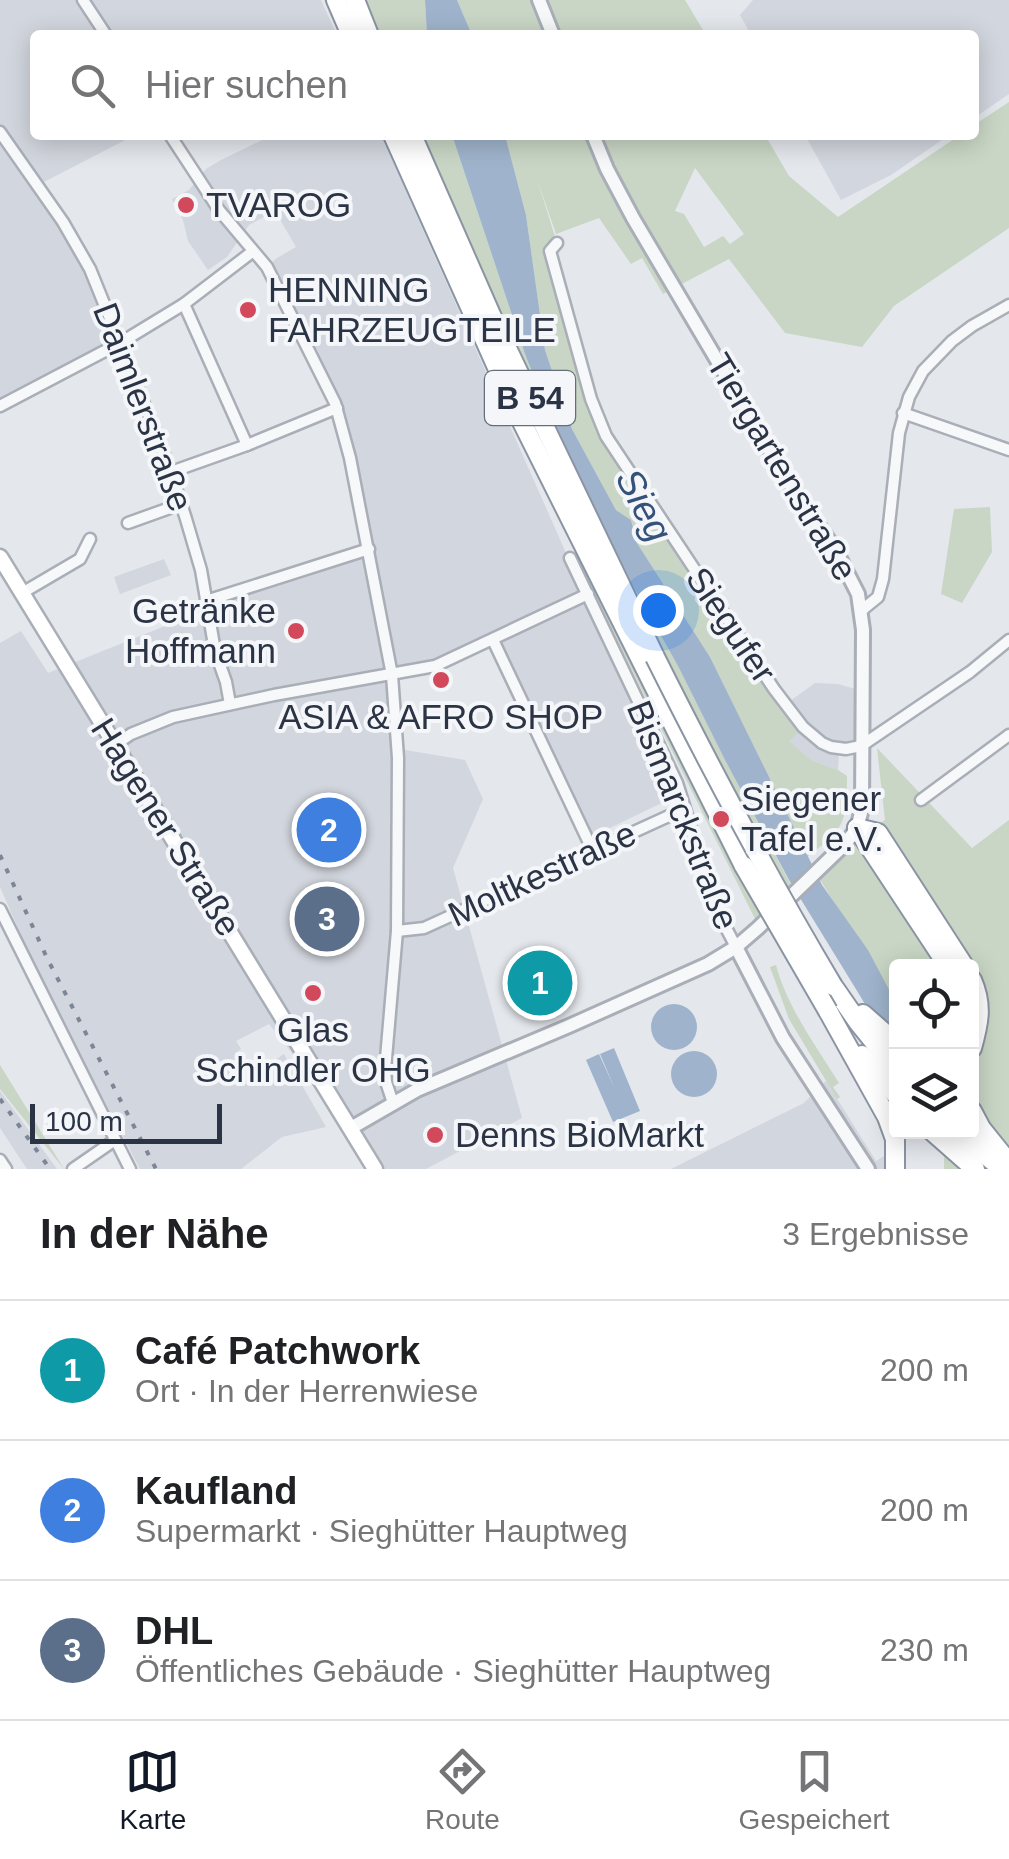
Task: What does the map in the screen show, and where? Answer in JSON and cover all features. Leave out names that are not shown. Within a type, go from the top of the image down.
[{"type":"highway","points":[[336,0],[349,30]]},
{"type":"highway","points":[[355,0],[367,30]]},
{"type":"highway","name":"B 54","points":[[395,140],[517,412],[680,741],[763,900],[828,1011],[889,1087]]},
{"type":"highway","name":"B 54","points":[[414,140],[492,317],[663,672],[777,890],[833,986],[889,1060]]},
{"type":"highway","points":[[858,828],[943,959]]},
{"type":"highway","points":[[858,828],[878,833],[959,959]]},
{"type":"highway","points":[[833,986],[889,1037]]},
{"type":"highway","points":[[828,1011],[887,1116],[895,1139],[894,1169]]},
{"type":"highway","points":[[979,1124],[1009,1163]]},
{"type":"highway","points":[[941,1139],[975,1169]]},
{"type":"highway","points":[[966,1139],[1002,1169]]},
{"type":"main road","name":"Hagener Straße","points":[[0,557],[375,1169]]},
{"type":"street","points":[[83,0],[103,30]]},
{"type":"street","points":[[539,0],[551,30]]},
{"type":"street","name":"Daimlerstraße","points":[[0,132],[63,222],[90,269],[182,504],[201,570],[215,651],[230,704]]},
{"type":"street","points":[[173,140],[219,210],[268,267],[337,408],[350,458],[392,675],[398,758],[397,932],[385,1070],[393,1103]]},
{"type":"street","name":"Tiergartenstraße","points":[[595,140],[633,218],[851,578],[862,610],[864,791],[858,828]]},
{"type":"street","name":"Siegufer","points":[[556,243],[550,250],[591,399],[611,444],[774,689],[803,726],[822,743],[846,749],[861,746]]},
{"type":"street","points":[[0,406],[120,344],[184,304],[252,252]]},
{"type":"street","points":[[184,304],[246,445]]},
{"type":"street","points":[[862,610],[878,597],[883,580],[898,433],[916,384],[952,340],[1009,305]]},
{"type":"street","points":[[171,472],[337,408]]},
{"type":"street","points":[[904,413],[1009,450]]},
{"type":"street","points":[[128,523],[182,504]]},
{"type":"street","points":[[22,593],[80,559],[90,539]]},
{"type":"street","points":[[206,600],[369,549]]},
{"type":"street","name":"Bismarckstraße","points":[[570,558],[677,784],[725,926],[782,1038],[868,1169]]},
{"type":"street","points":[[115,745],[173,717],[435,666],[588,594]]},
{"type":"street","points":[[492,640],[593,851]]},
{"type":"street","points":[[861,746],[970,672],[1009,640]]},
{"type":"street","points":[[922,800],[1009,735]]},
{"type":"street","name":"Moltkestraße","points":[[397,932],[424,928],[684,809]]},
{"type":"street","points":[[351,1128],[417,1090],[668,983],[736,947],[858,828]]},
{"type":"street","points":[[0,909],[130,1169]]},
{"type":"street","points":[[73,1169],[115,1140]]},
{"type":"street","points":[[0,1160],[6,1169]]},
{"type":"shaded area","points":[[0,0],[321,0],[335,30],[30,30],[30,140],[125,140],[38,185],[63,222],[120,343],[0,406]]},
{"type":"shaded area","points":[[753,0],[1009,0],[1009,94],[979,115],[979,30],[748,30],[740,15]]},
{"type":"shaded area","points":[[383,140],[674,797],[585,840],[492,643],[397,676],[405,750],[465,760],[483,799],[453,868],[522,1118],[426,1169],[383,1169],[269,1024],[236,1041],[241,1049],[236,1053],[247,1070],[241,1074],[245,1080],[284,1054],[326,1127],[282,1137],[241,1169],[140,1169],[39,976],[0,887],[0,643],[21,631],[48,673],[362,547],[366,534],[340,416],[267,267],[296,247],[275,211],[249,225],[227,257],[208,270],[188,241],[172,199],[189,190],[206,169],[260,141]]},
{"type":"shaded area","points":[[808,140],[942,140],[891,175],[841,200]]},
{"type":"shaded area","points":[[164,559],[171,575],[120,594],[114,577]]},
{"type":"shaded area","points":[[815,683],[862,691],[861,746],[839,749],[838,770],[811,760],[788,741],[786,704]]},
{"type":"shaded area","points":[[826,1081],[876,1161],[884,1156],[892,1169],[671,1169],[804,1103]]},
{"type":"shaded area","points":[[0,1091],[57,1169],[27,1169],[0,1128]]},
{"type":"green space","points":[[324,0],[425,0],[427,30],[338,30]]},
{"type":"green space","points":[[457,0],[685,0],[703,30],[470,30]]},
{"type":"green space","points":[[1009,102],[1009,228],[894,306],[862,347],[785,333],[729,259],[663,294],[642,258],[631,264],[599,218],[556,234],[537,179],[557,243],[550,251],[598,418],[803,727],[789,741],[811,760],[847,776],[841,823],[807,857],[710,657],[637,543],[631,520],[616,510],[572,429],[545,350],[526,215],[506,140],[768,140],[789,176],[838,217],[953,140],[979,140],[979,122]],"holes":[[[695,168],[744,234],[730,244],[723,236],[704,247],[684,214],[675,211]]]},
{"type":"green space","points":[[387,140],[454,140],[525,354],[576,485],[678,666],[791,885],[755,919],[587,579]]},
{"type":"green space","points":[[990,507],[992,552],[962,603],[941,594],[954,509]]},
{"type":"green space","points":[[877,748],[972,848],[1009,820],[1009,1169],[944,1169],[944,1139],[979,1139],[979,959],[889,959],[889,992],[811,865],[885,820]]},
{"type":"green space","points":[[776,965],[795,1011],[839,1083],[833,1087],[840,1097],[837,1099],[789,1019],[770,967]]},
{"type":"green space","points":[[0,1065],[64,1169],[0,1089]]},
{"type":"water","points":[[425,0],[457,0],[470,30],[427,30]]},
{"type":"water","points":[[454,140],[506,140],[526,215],[545,350],[572,429],[616,510],[631,520],[637,543],[710,657],[822,885],[868,950],[889,990],[889,1048],[789,880],[678,666],[576,485],[525,354]]},
{"type":"water","points":[[674,1004],[691,1010],[697,1027],[691,1044],[674,1050],[657,1044],[651,1027],[657,1010]]},
{"type":"water","points":[[614,1048],[640,1111],[613,1122],[586,1060],[599,1054],[615,1089],[600,1054]]},
{"type":"water","points":[[694,1051],[711,1057],[717,1074],[711,1091],[694,1097],[677,1091],[671,1074],[677,1057]]},
{"type":"railway","points":[[0,855],[47,958],[156,1169]]},
{"type":"railway","points":[[0,1099],[50,1169]]},
{"type":"place","name":"TVAROG","points":[[186,205]]},
{"type":"place","name":"HENNING FAHRZEUGTEILE","points":[[248,310]]},
{"type":"place","name":"Getränke Hoffmann","points":[[296,631]]},
{"type":"place","name":"ASIA & AFRO SHOP","points":[[441,680]]},
{"type":"place","name":"Siegener Tafel e.V.","points":[[721,819]]},
{"type":"place","name":"Kaufland","points":[[329,830]]},
{"type":"place","name":"DHL","points":[[327,919]]},
{"type":"place","name":"Café Patchwork","points":[[540,983]]},
{"type":"place","name":"Glas Schindler OHG","points":[[313,993]]},
{"type":"place","name":"Denns BioMarkt","points":[[435,1135]]},
{"type":"water label","name":"Sieg","points":[[644,505]]}]
